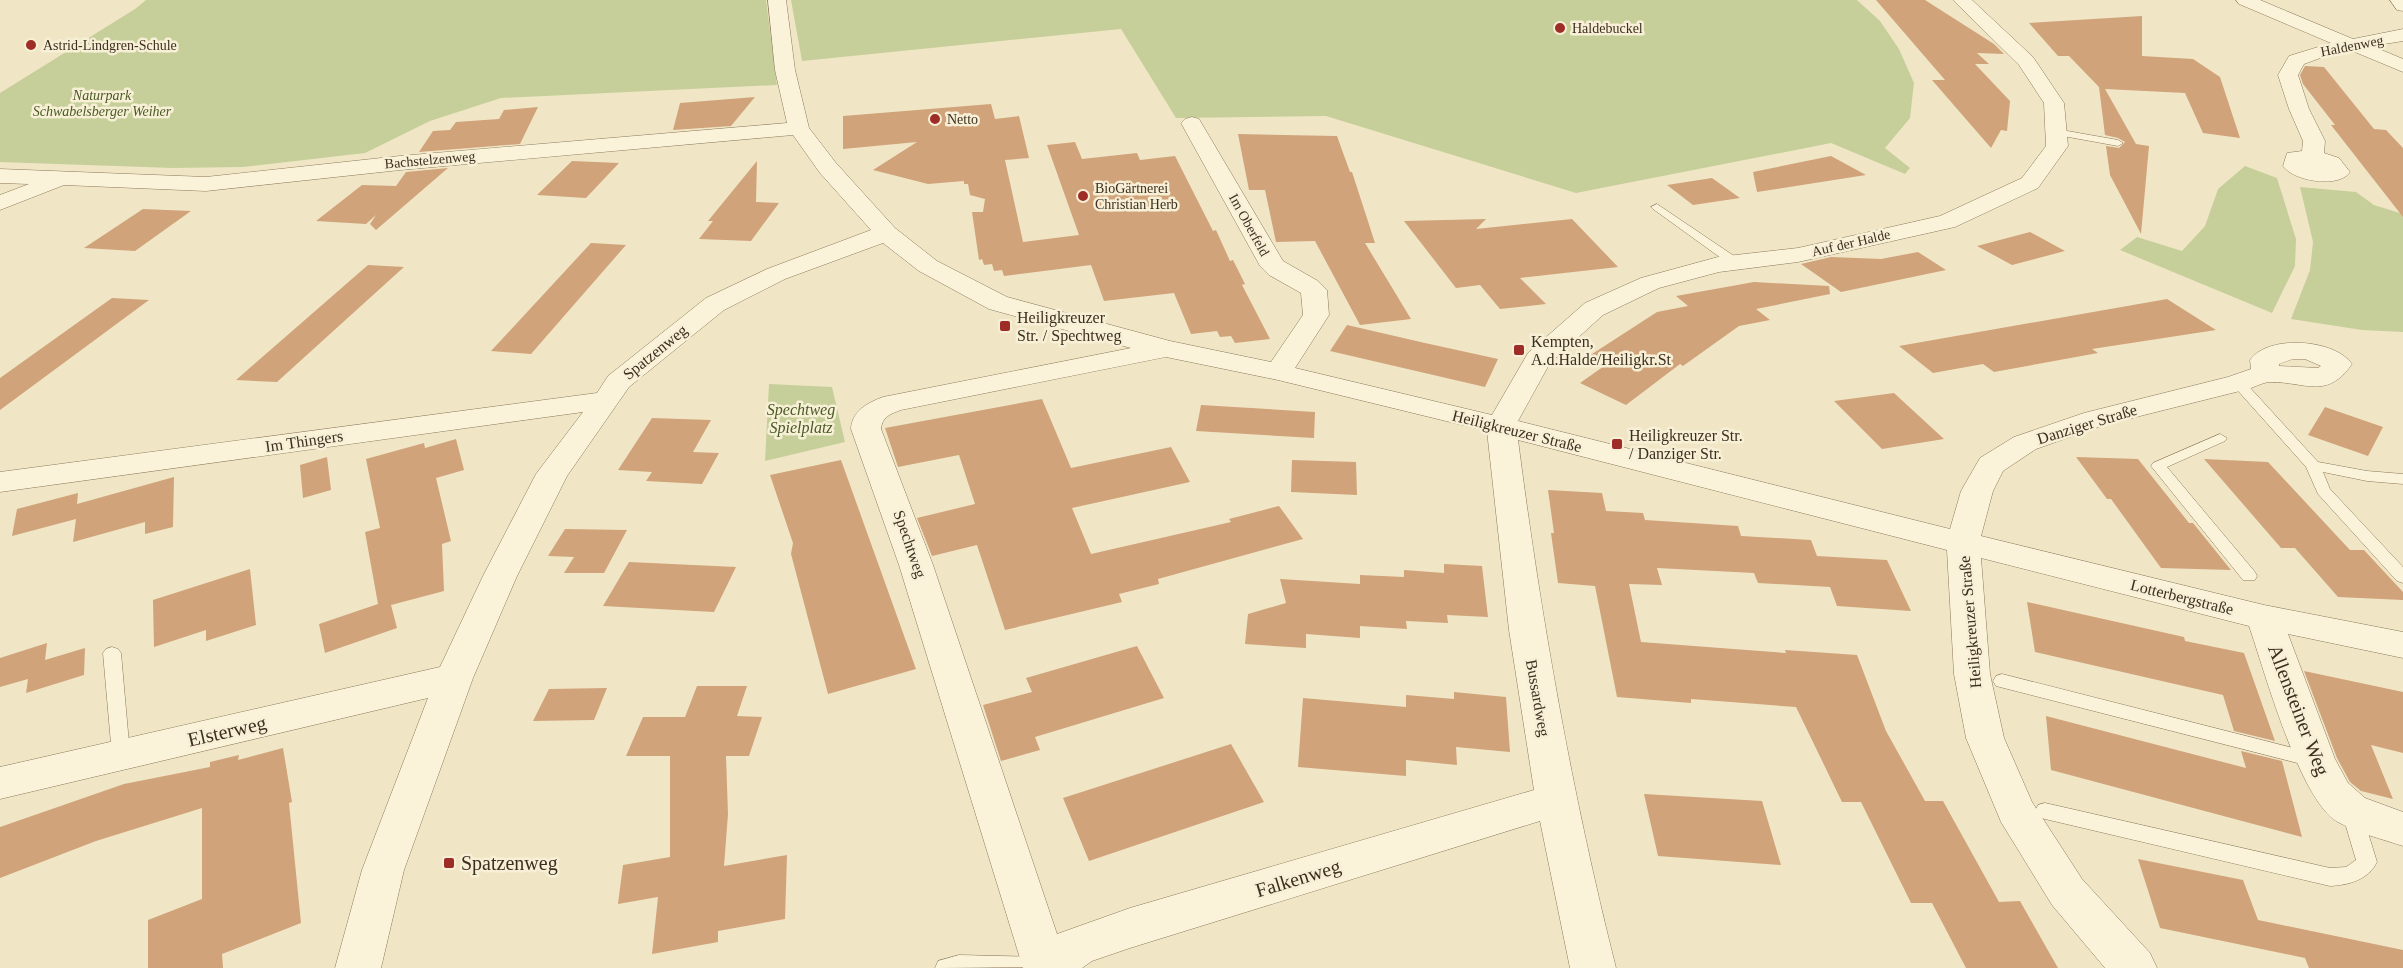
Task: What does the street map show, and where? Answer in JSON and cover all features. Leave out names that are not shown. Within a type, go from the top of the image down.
[{"type":"street","name":"Heiligkreuzer Straße","points":[[777,0],[785,70],[798,128],[828,168],[886,233],[928,266],[998,303],[1167,349],[1278,372],[1501,426],[1696,477],[1963,542],[1972,674],[1985,738],[2015,810],[2067,892],[2134,968]]},
{"type":"street","name":"Auf der Halde","points":[[1501,426],[1538,359],[1593,309],[1650,283],[1736,263],[1798,255],[1947,222],[2030,183],[2057,146],[2054,103],[2026,61],[1969,4],[1962,0]]},
{"type":"street","points":[[2245,0],[2403,66]]},
{"type":"street","points":[[2399,0],[2403,6]]},
{"type":"street","name":"Haldenweg","points":[[2313,156],[2314,141],[2288,75],[2296,60],[2327,49],[2403,35]]},
{"type":"street","name":"Im Oberfeld","points":[[1192,123],[1273,266],[1282,274],[1302,280],[1314,290],[1316,315],[1278,372]]},
{"type":"street","name":"Bachstelzenweg","points":[[0,176],[207,184],[400,163],[798,128]]},
{"type":"street","name":"Bachstelzenweg","points":[[0,203],[62,180]]},
{"type":"street","name":"Spatzenweg","points":[[358,968],[384,870],[454,678],[500,576],[552,474],[618,382],[637,364],[715,304],[776,273],[886,233]]},
{"type":"street","name":"Spechtweg","points":[[1046,968],[923,582],[895,501],[866,429],[866,422],[873,413],[893,404],[1167,349]]},
{"type":"street","name":"Danziger Straße","points":[[1963,542],[1977,491],[1991,465],[2025,443],[2094,419],[2238,383],[2266,373]]},
{"type":"street","name":"Im Thingers","points":[[0,482],[607,400]]},
{"type":"street","name":"Bussardweg","points":[[1501,426],[1522,606],[1555,800],[1593,968]]},
{"type":"street","name":"Lotterbergstraße","points":[[1963,542],[2264,617],[2403,645]]},
{"type":"street","name":"Allensteiner Weg","points":[[2264,617],[2316,761],[2334,795],[2351,810],[2403,829]]},
{"type":"street","name":"Elsterweg","points":[[0,783],[454,678]]},
{"type":"street","name":"Falkenweg","points":[[1046,968],[1077,946],[1130,928],[1555,800]]},
{"type":"lane","points":[[2056,132],[2118,143]]},
{"type":"lane","points":[[1657,207],[1736,263]]},
{"type":"lane","points":[[2238,383],[2313,466],[2323,491],[2403,577]]},
{"type":"lane","points":[[2220,438],[2158,466],[2249,576]]},
{"type":"lane","points":[[2313,466],[2367,476],[2403,479]]},
{"type":"lane","points":[[112,653],[121,755]]},
{"type":"lane","points":[[2002,681],[2316,761]]},
{"type":"lane","points":[[2045,811],[2330,877],[2348,878],[2358,872],[2367,862],[2351,810]]},
{"type":"lane","points":[[946,968],[959,965],[1046,968]]},
{"type":"green space","name":"Naturpark Schwabelsberger Weiher","points":[[146,0],[766,0],[777,85],[501,98],[430,121],[365,153],[243,167],[173,168],[0,162],[0,93]]},
{"type":"green space","points":[[791,0],[1857,0],[1880,21],[1899,49],[1914,83],[1910,118],[1885,148],[1910,168],[1905,174],[1831,143],[1576,193],[1326,116],[1176,118],[1121,29],[802,61]]},
{"type":"green space","points":[[2245,166],[2277,178],[2296,239],[2295,266],[2272,313],[2120,250],[2137,237],[2182,251],[2205,226],[2218,189]]},
{"type":"green space","points":[[2300,187],[2356,192],[2374,205],[2403,214],[2403,332],[2362,330],[2291,319],[2310,270],[2313,242]]},
{"type":"green space","name":"Spechtweg Spielplatz","points":[[769,384],[832,387],[845,442],[765,461]]},
{"type":"building","points":[[1876,0],[1925,0],[1994,44],[2004,54],[1977,53],[1989,64],[1975,64],[2010,101],[2007,131],[2001,130],[1991,148],[1932,80],[1945,80]]},
{"type":"building","points":[[2142,16],[2142,56],[2193,59],[2220,77],[2240,138],[2203,133],[2185,93],[2105,89],[2136,144],[2149,146],[2141,234],[2110,175],[2106,146],[2119,148],[2125,142],[2105,135],[2099,87],[2069,56],[2058,56],[2029,23]]},
{"type":"building","points":[[2305,66],[2324,67],[2374,129],[2386,130],[2403,148],[2403,217],[2331,125],[2335,125],[2303,84],[2300,75]]},
{"type":"building","points":[[755,97],[731,126],[673,130],[680,103]]},
{"type":"building","points":[[991,104],[995,119],[1019,116],[1029,158],[1005,160],[1023,242],[1079,235],[1047,145],[1075,142],[1082,159],[1137,153],[1140,160],[1175,156],[1213,231],[1216,230],[1230,261],[1233,260],[1245,284],[1242,285],[1270,339],[1235,343],[1231,336],[1220,337],[1217,331],[1191,334],[1174,293],[1104,301],[1091,265],[1004,276],[1002,270],[994,271],[992,264],[984,265],[982,259],[979,260],[972,212],[983,212],[985,199],[970,195],[968,184],[964,184],[964,181],[928,184],[873,170],[917,142],[843,149],[843,116]]},
{"type":"building","points":[[538,107],[520,144],[419,152],[433,131],[450,130],[456,122],[499,119],[504,110]]},
{"type":"building","points":[[1238,134],[1337,136],[1350,172],[1352,172],[1375,243],[1365,243],[1411,319],[1360,325],[1315,241],[1276,242],[1265,190],[1249,190]]},
{"type":"building","points":[[1831,156],[1866,175],[1757,192],[1753,172]]},
{"type":"building","points":[[572,161],[619,163],[586,198],[537,195]]},
{"type":"building","points":[[757,161],[756,202],[779,203],[751,241],[699,239],[713,221],[708,221]]},
{"type":"building","points":[[448,168],[376,230],[370,224],[376,215],[366,224],[316,221],[362,185],[396,186],[406,172]]},
{"type":"building","points":[[1712,178],[1740,198],[1693,205],[1667,185]]},
{"type":"building","points":[[143,209],[191,211],[135,251],[84,248]]},
{"type":"building","points":[[1486,219],[1476,229],[1572,219],[1618,267],[1520,278],[1546,304],[1500,309],[1480,285],[1456,288],[1404,221]]},
{"type":"building","points":[[2030,232],[2065,251],[2012,265],[1977,246]]},
{"type":"building","points":[[591,243],[626,245],[531,354],[491,351]]},
{"type":"building","points":[[1918,252],[1946,270],[1841,292],[1801,264],[1831,257],[1881,259]]},
{"type":"building","points":[[368,265],[404,267],[277,382],[236,380]]},
{"type":"building","points":[[1754,282],[1829,286],[1830,294],[1756,309],[1770,320],[1739,326],[1683,366],[1680,364],[1626,405],[1580,383],[1607,364],[1589,356],[1657,312],[1688,306],[1676,296]]},
{"type":"building","points":[[112,298],[149,300],[0,410],[0,378]]},
{"type":"building","points":[[2167,299],[2216,330],[2092,349],[2098,353],[1994,372],[1983,364],[1933,373],[1899,346]]},
{"type":"building","points":[[1347,325],[1498,359],[1485,387],[1330,351]]},
{"type":"building","points":[[1894,393],[1944,439],[1882,449],[1834,401]]},
{"type":"building","points":[[1042,399],[1071,468],[1171,447],[1190,482],[1072,508],[1091,554],[1231,522],[1229,519],[1279,506],[1303,539],[1158,579],[1159,584],[1119,594],[1122,602],[1005,630],[977,545],[932,556],[917,518],[975,504],[959,455],[898,467],[885,428]]},
{"type":"building","points":[[1201,405],[1315,412],[1314,438],[1196,431]]},
{"type":"building","points":[[2325,407],[2383,427],[2368,456],[2308,435]]},
{"type":"building","points":[[652,418],[711,420],[693,452],[719,453],[702,484],[646,481],[652,472],[618,470]]},
{"type":"building","points":[[456,439],[464,470],[436,478],[451,541],[442,544],[444,591],[391,605],[397,628],[325,653],[319,624],[378,604],[365,532],[380,528],[366,459],[424,443],[425,448]]},
{"type":"building","points":[[327,457],[331,490],[303,498],[300,465]]},
{"type":"building","points":[[2076,457],[2138,459],[2189,523],[2193,523],[2231,570],[2161,568],[2111,499],[2107,499]]},
{"type":"building","points":[[2204,459],[2268,462],[2350,550],[2364,550],[2403,592],[2403,600],[2338,597],[2295,548],[2281,548]]},
{"type":"building","points":[[841,460],[916,669],[828,694],[791,554],[793,543],[770,475]]},
{"type":"building","points":[[1292,460],[1356,462],[1357,495],[1291,492]]},
{"type":"building","points":[[174,477],[173,527],[145,534],[145,522],[73,542],[76,519],[12,536],[17,509],[78,493],[77,504]]},
{"type":"building","points":[[1548,490],[1602,493],[1606,511],[1643,513],[1645,520],[1738,526],[1741,536],[1811,540],[1817,556],[1887,560],[1911,611],[1837,606],[1830,587],[1758,583],[1754,573],[1657,568],[1662,585],[1629,584],[1641,642],[1786,653],[1785,650],[1857,655],[1886,731],[1925,801],[1943,801],[1999,902],[2020,901],[2058,968],[1966,968],[1932,903],[1911,903],[1861,802],[1842,802],[1796,707],[1691,699],[1691,703],[1617,697],[1595,586],[1558,583]]},
{"type":"building","points":[[565,529],[627,530],[604,573],[564,573],[574,557],[548,556]]},
{"type":"building","points":[[629,562],[736,567],[714,612],[603,606]]},
{"type":"building","points":[[1444,564],[1482,566],[1488,617],[1447,615],[1448,623],[1406,621],[1407,629],[1360,626],[1360,638],[1306,634],[1306,648],[1245,644],[1248,614],[1286,603],[1280,579],[1360,584],[1360,575],[1404,577],[1404,570],[1444,573]]},
{"type":"building","points":[[250,569],[256,625],[206,641],[206,630],[154,647],[153,600]]},
{"type":"building","points":[[2027,602],[2184,637],[2185,641],[2244,653],[2275,741],[2234,731],[2223,695],[2035,652]]},
{"type":"building","points":[[47,643],[45,660],[85,648],[84,675],[26,693],[28,679],[0,687],[0,658]]},
{"type":"building","points":[[1137,646],[1164,698],[1035,737],[1040,750],[1001,761],[983,705],[1032,692],[1026,678]]},
{"type":"building","points":[[2304,671],[2403,692],[2403,753],[2371,745],[2393,799],[2361,791],[2350,782],[2337,758]]},
{"type":"building","points":[[697,686],[747,686],[737,716],[762,717],[749,756],[726,756],[728,814],[724,866],[787,855],[785,919],[718,931],[718,942],[652,954],[658,897],[618,904],[623,865],[670,857],[670,756],[626,756],[643,717],[685,717]]},
{"type":"building","points":[[607,688],[594,720],[533,721],[549,689]]},
{"type":"building","points":[[1454,692],[1506,697],[1510,752],[1456,747],[1457,765],[1406,760],[1406,776],[1298,767],[1303,698],[1406,707],[1406,695],[1454,699]]},
{"type":"building","points":[[2046,716],[2246,768],[2241,751],[2282,761],[2302,837],[2051,770]]},
{"type":"building","points":[[1231,744],[1264,802],[1089,861],[1063,798]]},
{"type":"building","points":[[283,748],[292,802],[289,803],[301,923],[222,954],[223,968],[148,968],[148,920],[202,899],[202,808],[96,841],[0,878],[0,827],[124,784],[210,767],[210,762],[239,755],[238,760]]},
{"type":"building","points":[[1644,794],[1762,801],[1781,865],[1658,856]]},
{"type":"building","points":[[2138,859],[2243,880],[2258,920],[2403,950],[2403,968],[2309,968],[2305,958],[2160,928]]},
{"type":"place","name":"Haldebuckel","points":[[1560,28]]},
{"type":"place","name":"Astrid-Lindgren-Schule","points":[[31,45]]},
{"type":"place","name":"Netto","points":[[935,119]]},
{"type":"place","name":"BioGärtnerei Christian Herb","points":[[1083,196]]},
{"type":"place","name":"Heiligkreuzer Str. / Spechtweg","points":[[1005,326]]},
{"type":"place","name":"Kempten, A.d.Halde/Heiligkr.St","points":[[1519,350]]},
{"type":"place","name":"Heiligkreuzer Str. / Danziger Str.","points":[[1617,444]]},
{"type":"place","name":"Spatzenweg","points":[[449,863]]}]
